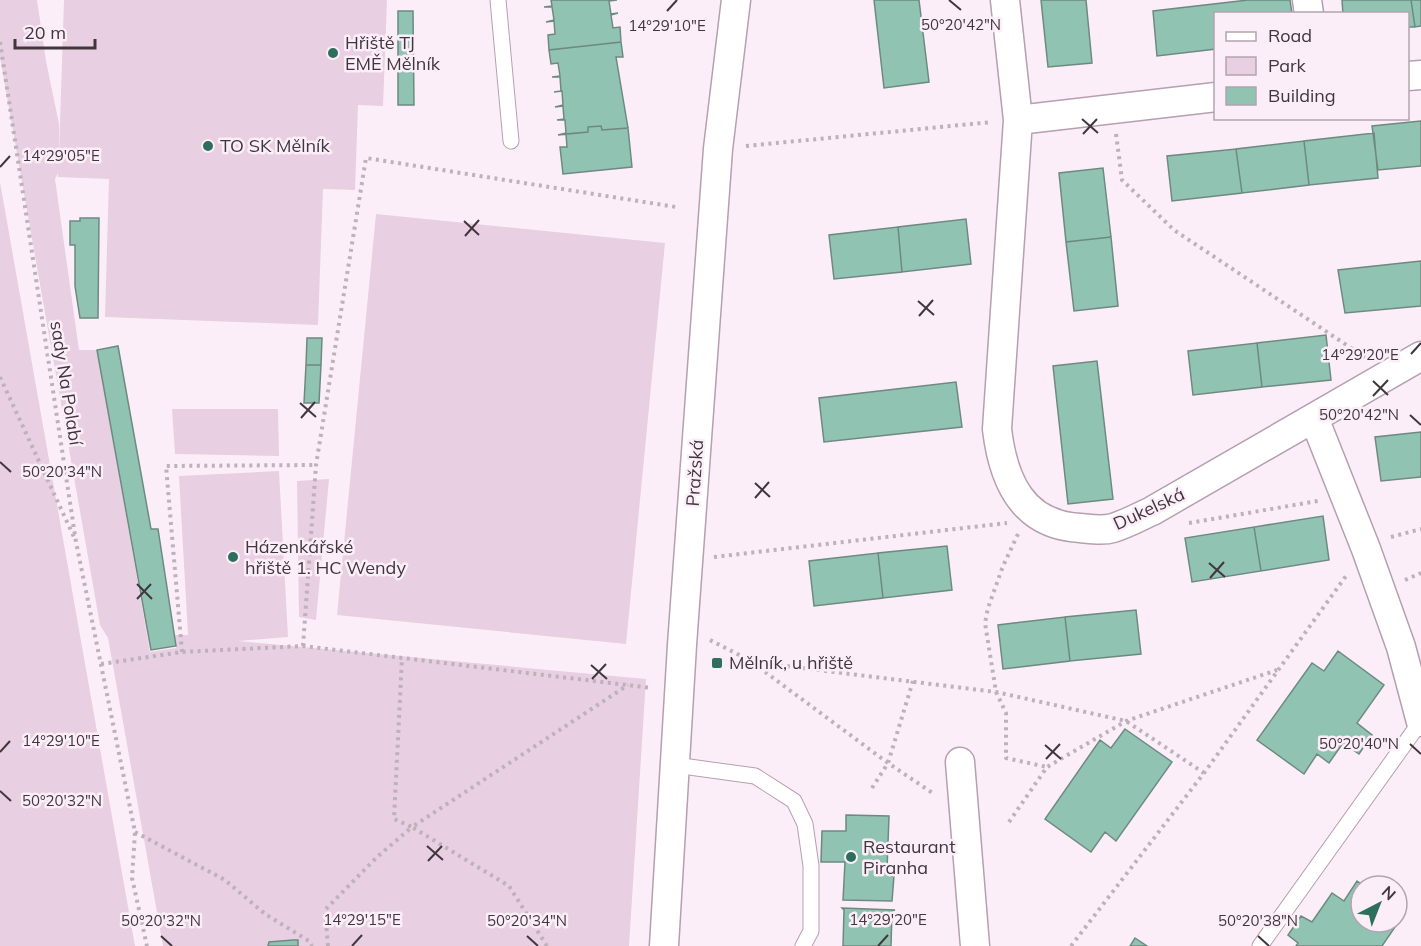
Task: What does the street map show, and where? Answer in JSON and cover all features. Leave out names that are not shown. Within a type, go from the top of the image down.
[{"type":"street","name":"Pražská","points":[[664,946],[718,149],[736,0]]},
{"type":"street","name":"Dukelská","points":[[1005,0],[1018,120],[997,429],[1005,472],[1021,500],[1027,518],[1048,521],[1068,528],[1112,528],[1152,511],[1421,356]]},
{"type":"street","points":[[1018,120],[1214,97]]},
{"type":"street","points":[[1314,418],[1366,549],[1401,647],[1421,722]]},
{"type":"street","points":[[960,762],[975,946]]},
{"type":"lane","points":[[498,0],[511,141]]},
{"type":"lane","points":[[1260,946],[1421,722]]},
{"type":"lane","points":[[675,765],[755,776],[794,801],[805,824],[811,866],[812,931],[803,946]]},
{"type":"path","name":"sady Na Polabí","points":[[0,42],[76,543],[135,832],[132,878],[147,946]]},
{"type":"path","points":[[1112,110],[1122,180],[1174,230],[1391,374]]},
{"type":"path","points":[[718,149],[1018,120]]},
{"type":"path","points":[[303,646],[316,465],[366,158],[676,207]]},
{"type":"path","points":[[0,377],[76,543]]},
{"type":"path","points":[[182,652],[166,466],[316,465]]},
{"type":"path","points":[[1178,525],[1346,497]]},
{"type":"path","points":[[712,557],[1018,522],[1027,518]]},
{"type":"path","points":[[1027,518],[1003,566],[986,615],[986,623],[996,692],[1006,713],[1006,758],[1047,767]]},
{"type":"path","points":[[1071,946],[1204,773],[1366,549],[1388,537],[1421,529]]},
{"type":"path","points":[[1403,581],[1421,573]]},
{"type":"path","points":[[709,639],[753,662],[888,763],[964,814]]},
{"type":"path","points":[[101,664],[182,652],[303,646],[680,692]]},
{"type":"path","points":[[402,658],[394,819],[412,827],[509,886],[547,946]]},
{"type":"path","points":[[753,662],[996,692],[1126,721],[1204,773]]},
{"type":"path","points":[[1009,822],[1047,767],[1126,721],[1277,670]]},
{"type":"path","points":[[872,788],[888,763],[913,681]]},
{"type":"path","points":[[328,946],[325,910],[377,857],[412,827],[628,685]]},
{"type":"path","points":[[135,832],[225,880],[266,914],[309,941],[312,946]]},
{"type":"green space","points":[[0,0],[37,0],[59,124],[59,154],[64,0],[387,0],[383,106],[358,105],[355,190],[323,189],[318,325],[105,317],[109,179],[58,177],[58,173],[55,179],[79,350],[97,350],[150,652],[176,648],[174,635],[188,635],[179,476],[279,471],[288,637],[238,641],[646,679],[629,946],[163,946],[108,638],[100,625],[0,57]]},
{"type":"green space","points":[[0,182],[119,856],[135,946],[0,946]]},
{"type":"green space","points":[[376,214],[665,243],[626,644],[337,615]]},
{"type":"green space","points":[[172,409],[278,409],[279,456],[175,454]]},
{"type":"green space","points":[[329,479],[316,620],[299,617],[297,481]]},
{"type":"building","points":[[551,0],[617,0],[609,1],[611,14],[618,13],[611,15],[613,28],[620,27],[621,42],[549,50],[548,35],[555,34],[554,21],[546,22],[554,20],[552,7],[544,7],[552,6]]},
{"type":"building","points":[[874,0],[919,0],[929,82],[884,88]]},
{"type":"building","points":[[1041,0],[1086,0],[1092,63],[1048,67]]},
{"type":"building","points":[[1248,0],[1290,0],[1292,12],[1214,12],[1214,49],[1157,56],[1153,11]]},
{"type":"building","points":[[1342,0],[1411,0],[1415,27],[1409,27],[1409,12],[1343,12]]},
{"type":"building","points":[[1411,0],[1421,0],[1421,26],[1415,27]]},
{"type":"building","points":[[398,11],[413,11],[414,105],[398,105]]},
{"type":"building","points":[[621,42],[623,57],[616,57],[628,128],[602,130],[601,126],[588,127],[588,132],[558,135],[566,133],[565,120],[557,120],[564,119],[563,106],[555,107],[563,105],[562,91],[554,92],[561,91],[560,77],[552,77],[560,76],[558,63],[551,64],[549,50]]},
{"type":"building","points":[[1421,121],[1421,166],[1378,170],[1372,126]]},
{"type":"building","points":[[601,126],[602,130],[628,128],[632,167],[563,174],[560,147],[567,147],[566,134],[588,132],[588,127]]},
{"type":"building","points":[[1374,133],[1378,178],[1309,185],[1304,141]]},
{"type":"building","points":[[1304,141],[1309,185],[1242,193],[1236,149]]},
{"type":"building","points":[[1236,149],[1242,193],[1172,201],[1167,156]]},
{"type":"building","points":[[1103,168],[1111,237],[1066,242],[1059,173]]},
{"type":"building","points":[[80,218],[99,218],[98,318],[80,318],[75,286],[75,245],[70,245],[70,221],[80,221]]},
{"type":"building","points":[[966,219],[971,264],[902,272],[898,227]]},
{"type":"building","points":[[898,227],[902,272],[834,279],[829,235]]},
{"type":"building","points":[[1111,237],[1118,306],[1074,311],[1066,242]]},
{"type":"building","points":[[1421,261],[1421,306],[1345,313],[1338,270]]},
{"type":"building","points":[[1326,335],[1331,380],[1262,387],[1257,343]]},
{"type":"building","points":[[307,338],[322,338],[321,365],[306,365]]},
{"type":"building","points":[[1257,343],[1262,387],[1193,395],[1188,351]]},
{"type":"building","points":[[118,346],[151,529],[158,529],[176,646],[151,650],[97,350]]},
{"type":"building","points":[[1097,361],[1113,499],[1068,504],[1053,366]]},
{"type":"building","points":[[306,365],[321,365],[319,403],[304,403]]},
{"type":"building","points":[[956,382],[962,427],[824,442],[819,398]]},
{"type":"building","points":[[1421,432],[1421,477],[1381,481],[1375,437]]},
{"type":"building","points":[[1323,516],[1329,560],[1261,571],[1254,527]]},
{"type":"building","points":[[1254,527],[1261,571],[1192,582],[1185,538]]},
{"type":"building","points":[[947,546],[952,590],[883,598],[878,553]]},
{"type":"building","points":[[878,553],[883,598],[814,606],[809,561]]},
{"type":"building","points":[[1136,610],[1141,654],[1070,661],[1065,617]]},
{"type":"building","points":[[1065,617],[1070,661],[1003,669],[998,625]]},
{"type":"building","points":[[1338,651],[1384,685],[1357,723],[1372,735],[1359,754],[1343,743],[1329,763],[1317,754],[1304,774],[1257,740],[1312,663],[1324,671]]},
{"type":"building","points":[[1125,729],[1172,762],[1116,841],[1105,832],[1091,852],[1045,819],[1100,740],[1111,748]]},
{"type":"building","points":[[846,815],[889,816],[887,870],[891,871],[891,876],[894,876],[892,901],[843,900],[845,862],[821,862],[822,831],[846,831]]},
{"type":"building","points":[[1332,893],[1344,901],[1349,893],[1349,934],[1390,934],[1382,946],[1296,946],[1298,943],[1288,935],[1301,916],[1312,922]]},
{"type":"building","points":[[842,908],[895,910],[892,911],[891,946],[843,946],[844,910]]},
{"type":"building","points":[[1135,938],[1147,946],[1130,946]]},
{"type":"building","points":[[298,940],[298,946],[268,946],[269,942]]},
{"type":"place","name":"Hřiště TJ EMĚ Mělník","points":[[333,53]]},
{"type":"place","name":"TO SK Mělník","points":[[208,146]]},
{"type":"place","name":"Házenkářské hřiště 1. HC Wendy","points":[[233,557]]},
{"type":"place","name":"Mělník, u hřiště","points":[[717,663]]},
{"type":"place","name":"Restaurant Piranha","points":[[851,857]]}]
